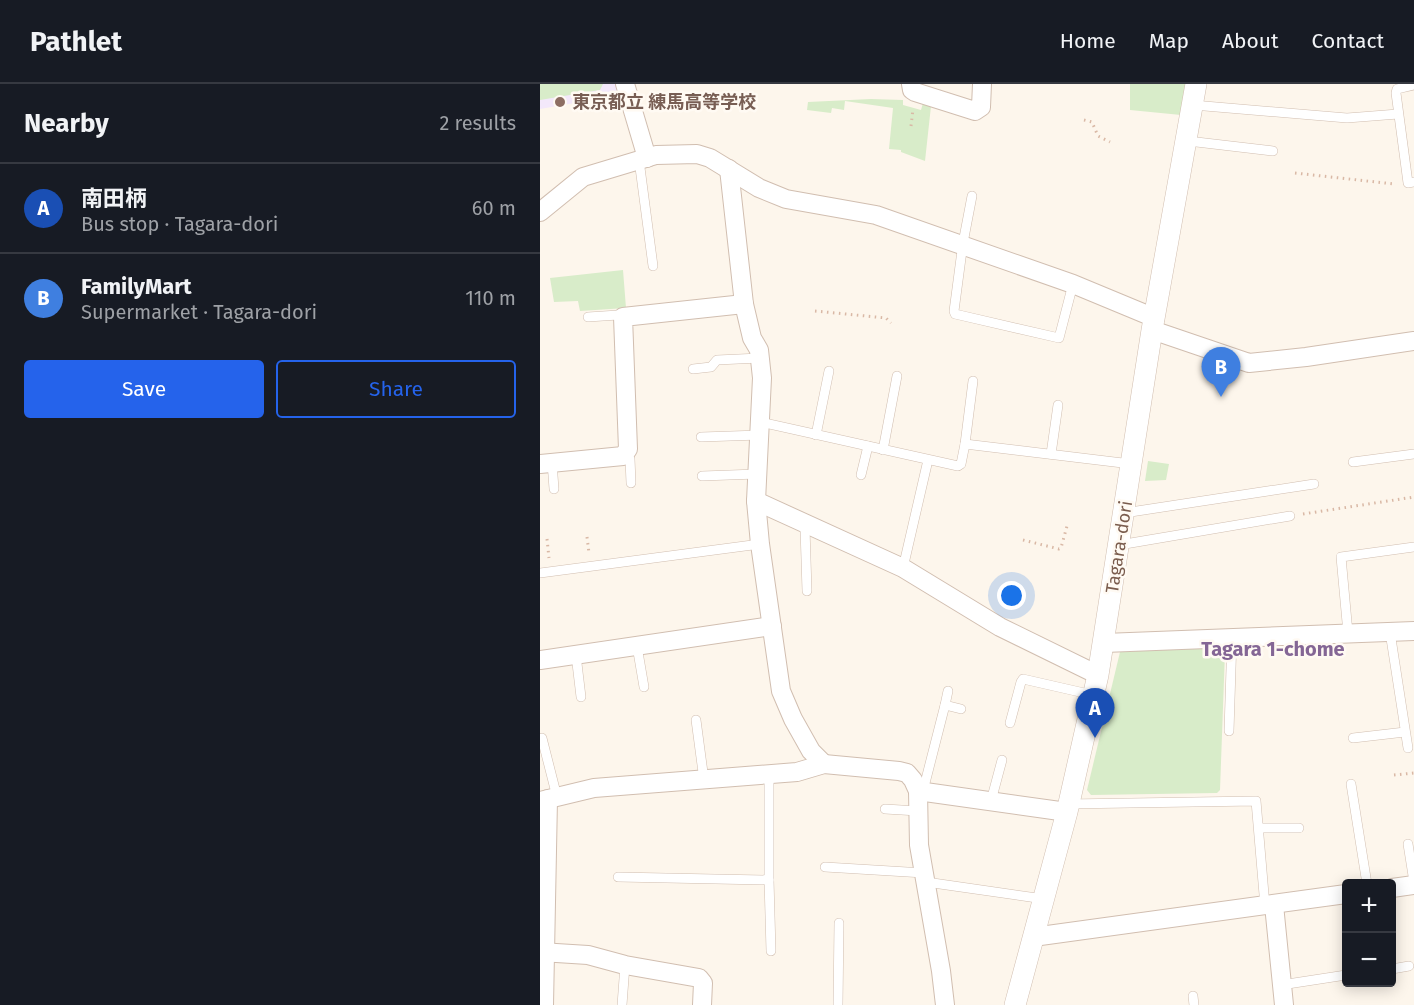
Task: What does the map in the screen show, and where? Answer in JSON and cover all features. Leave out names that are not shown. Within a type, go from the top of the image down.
[{"type":"street","points":[[625,84],[643,159]]},
{"type":"street","points":[[911,84],[915,92],[975,111],[981,107],[981,84]]},
{"type":"street","name":"Tagara-dori","points":[[1015,1005],[1044,899],[1096,685],[1153,324],[1188,141],[1196,84]]},
{"type":"street","points":[[540,212],[583,177],[656,155],[697,154],[710,158],[759,188],[786,199],[876,215],[963,243],[1073,284],[1153,324],[1249,363],[1414,341]]},
{"type":"street","points":[[729,169],[744,304],[752,338],[759,350],[762,378],[756,501],[781,691],[811,751],[824,764]]},
{"type":"street","points":[[546,463],[626,454],[628,449],[622,317],[744,304]]},
{"type":"street","points":[[756,501],[903,568],[1096,685]]},
{"type":"street","points":[[540,660],[772,626]]},
{"type":"street","points":[[1104,643],[1414,631]]},
{"type":"street","points":[[544,1005],[543,952],[548,799],[594,788],[769,775],[797,772],[824,764],[907,773],[920,791],[919,845],[942,971],[945,1005]]},
{"type":"street","points":[[920,791],[1067,808]]},
{"type":"street","points":[[1396,887],[1414,883]]},
{"type":"street","points":[[1033,937],[1342,895]]},
{"type":"street","points":[[1270,906],[1284,1005]]},
{"type":"street","points":[[543,952],[588,955],[625,965],[699,978],[703,983],[702,1005]]},
{"type":"lane","points":[[1411,182],[1398,114],[1397,89],[1414,85]]},
{"type":"lane","points":[[1193,105],[1347,118],[1398,114]]},
{"type":"lane","points":[[1188,141],[1273,151]]},
{"type":"lane","points":[[643,159],[653,266]]},
{"type":"lane","points":[[972,196],[954,311],[959,316],[1059,338],[1073,284]]},
{"type":"lane","points":[[588,317],[618,315],[622,317]]},
{"type":"lane","points":[[693,369],[711,367],[717,360],[760,358]]},
{"type":"lane","points":[[816,435],[830,371]]},
{"type":"lane","points":[[883,450],[897,376]]},
{"type":"lane","points":[[701,437],[760,429],[816,435],[960,466],[973,381]]},
{"type":"lane","points":[[1051,454],[1058,405]]},
{"type":"lane","points":[[965,444],[1131,464]]},
{"type":"lane","points":[[861,475],[868,446]]},
{"type":"lane","points":[[626,454],[630,459],[631,483]]},
{"type":"lane","points":[[1353,462],[1414,454]]},
{"type":"lane","points":[[903,568],[928,460]]},
{"type":"lane","points":[[546,463],[554,489]]},
{"type":"lane","points":[[702,476],[758,474]]},
{"type":"lane","points":[[1124,513],[1314,484]]},
{"type":"lane","points":[[1119,545],[1290,516]]},
{"type":"lane","points":[[807,524],[807,591]]},
{"type":"lane","points":[[540,573],[760,544]]},
{"type":"lane","points":[[1348,633],[1341,557],[1414,547]]},
{"type":"lane","points":[[1390,632],[1408,748]]},
{"type":"lane","points":[[1230,731],[1232,637]]},
{"type":"lane","points":[[637,646],[644,687]]},
{"type":"lane","points":[[576,655],[581,697]]},
{"type":"lane","points":[[1010,723],[1023,679],[1096,685]]},
{"type":"lane","points":[[920,791],[948,691]]},
{"type":"lane","points":[[945,705],[961,709]]},
{"type":"lane","points":[[696,720],[704,780]]},
{"type":"lane","points":[[1353,738],[1405,732]]},
{"type":"lane","points":[[542,738],[548,799]]},
{"type":"lane","points":[[991,801],[1002,760]]},
{"type":"lane","points":[[769,775],[771,951]]},
{"type":"lane","points":[[1351,784],[1366,879]]},
{"type":"lane","points":[[1067,808],[1255,801],[1270,906]]},
{"type":"lane","points":[[885,809],[918,810]]},
{"type":"lane","points":[[1260,828],[1299,828]]},
{"type":"lane","points":[[1408,844],[1414,883]]},
{"type":"lane","points":[[825,867],[925,877],[1044,899]]},
{"type":"lane","points":[[618,877],[769,880]]},
{"type":"lane","points":[[838,1005],[839,923]]},
{"type":"lane","points":[[622,1005],[625,965]]},
{"type":"lane","points":[[1396,968],[1410,966]]},
{"type":"lane","points":[[1281,985],[1342,976]]},
{"type":"path","points":[[1084,120],[1092,122],[1098,136],[1110,142]]},
{"type":"path","points":[[1295,173],[1392,184],[1411,182]]},
{"type":"path","points":[[815,311],[886,318],[891,323]]},
{"type":"path","points":[[1290,516],[1414,497]]},
{"type":"path","points":[[1023,540],[1059,549],[1067,526]]},
{"type":"path","points":[[547,539],[551,572]]},
{"type":"path","points":[[1394,775],[1414,773]]},
{"type":"shaded area","name":"東京都立 練馬高等学校","points":[[540,84],[618,84],[621,95],[540,109]]},
{"type":"green space","points":[[540,84],[603,84],[600,90],[540,100]]},
{"type":"green space","points":[[1130,84],[1186,84],[1181,115],[1130,110]]},
{"type":"green space","points":[[871,99],[903,100],[903,105],[921,110],[923,103],[931,106],[925,161],[901,152],[901,150],[889,149],[893,108],[845,101],[844,110],[832,108],[831,113],[807,110],[808,102]]},
{"type":"green space","points":[[623,270],[626,308],[580,311],[578,301],[554,302],[550,278]]},
{"type":"green space","points":[[1148,461],[1169,464],[1166,480],[1145,481]]},
{"type":"green space","points":[[1222,646],[1225,652],[1220,790],[1217,793],[1091,795],[1087,790],[1120,652]]},
{"type":"place","name":"東京都立 練馬高等学校","points":[[560,102]]},
{"type":"place","name":"FamilyMart","points":[[1221,397]]},
{"type":"place","name":"南田柄","points":[[1095,738]]},
{"type":"district","name":"Tagara 1-chome","points":[[1273,649]]}]
